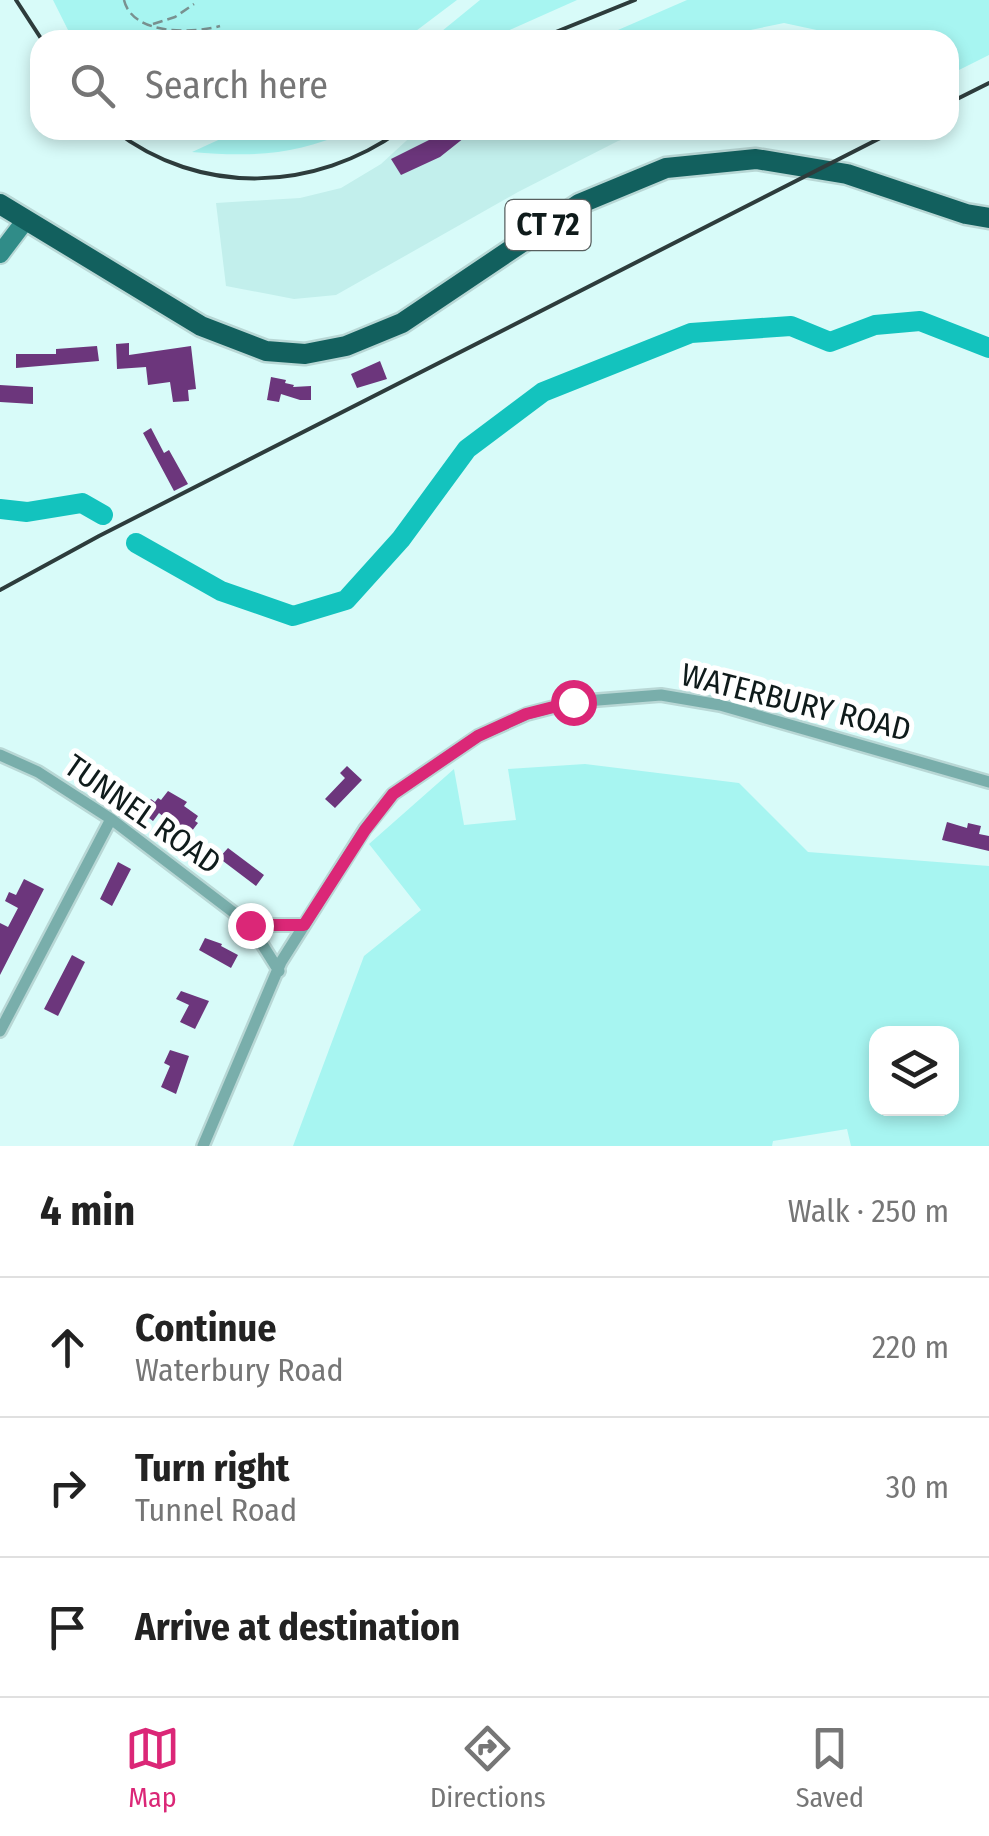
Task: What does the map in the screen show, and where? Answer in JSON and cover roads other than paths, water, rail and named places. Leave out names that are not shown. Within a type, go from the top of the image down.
[{"type":"highway","name":"CT 72","points":[[0,204],[200,326],[266,351],[305,354],[346,346],[402,323],[579,204],[666,168],[774,162],[846,174],[989,218]]},
{"type":"main road","points":[[0,254],[24,220]]},
{"type":"street","name":"WATERBURY ROAD","points":[[203,1146],[280,967],[365,830],[393,794],[478,736],[526,714],[573,702],[662,696],[720,705],[989,782]]},
{"type":"street","name":"TUNNEL ROAD","points":[[0,755],[38,772],[111,819],[250,925],[280,967]]},
{"type":"street","points":[[0,1032],[111,819]]},
{"type":"street","points":[[250,925],[304,925]]},
{"type":"waterway","points":[[136,543],[221,591],[293,616],[346,600],[401,539],[467,449],[543,392],[691,333],[791,326],[830,342],[875,325],[920,321],[989,348]]},
{"type":"waterway","points":[[0,509],[27,512],[82,503],[103,515]]},
{"type":"railway","points":[[16,0],[36,30]]},
{"type":"railway","points":[[561,30],[635,0]]},
{"type":"railway","points":[[959,98],[989,83]]},
{"type":"railway","points":[[129,140],[183,167],[220,176],[258,178],[332,166],[385,140]]},
{"type":"railway","points":[[0,590],[876,140]]}]
